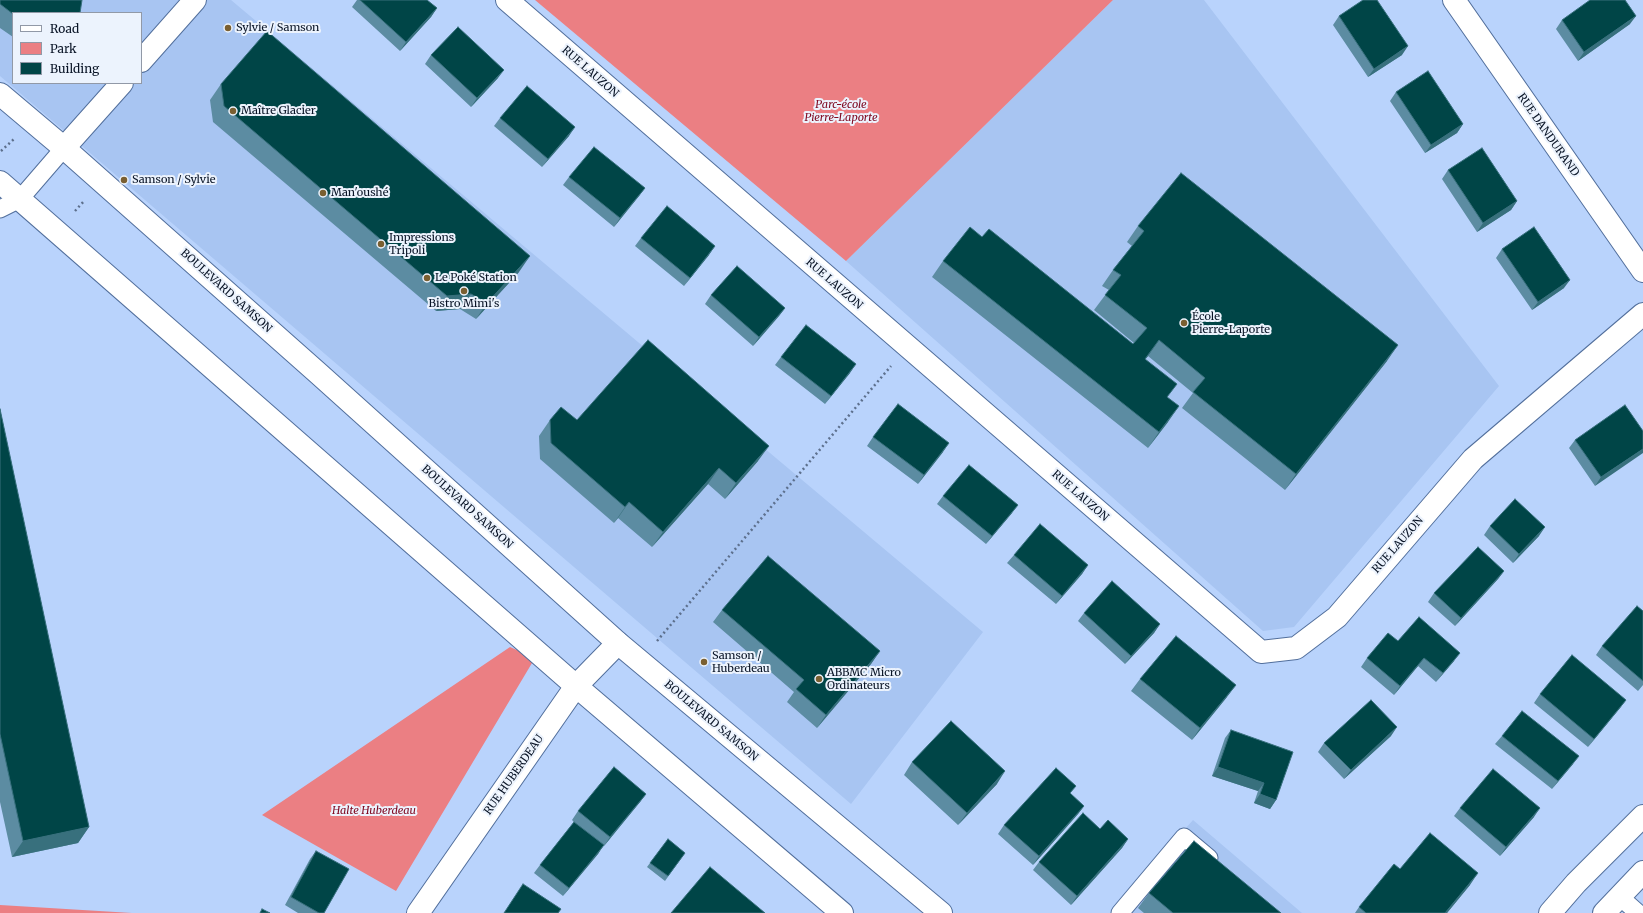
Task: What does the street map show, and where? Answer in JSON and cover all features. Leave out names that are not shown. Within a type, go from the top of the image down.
[{"type":"street","points":[[142,60],[195,0]]},
{"type":"street","name":"RUE LAUZON","points":[[507,0],[1261,652],[1296,648],[1337,617],[1473,459],[1643,314]]},
{"type":"street","name":"RUE DANDURAND","points":[[1459,2],[1643,271]]},
{"type":"street","points":[[64,148],[121,84]]},
{"type":"street","name":"BOULEVARD SAMSON","points":[[0,94],[64,148],[618,643],[941,913]]},
{"type":"street","points":[[0,182],[576,686],[842,913]]},
{"type":"street","name":"RUE HUBERDEAU","points":[[418,913],[576,686],[618,643]]},
{"type":"street","points":[[1550,913],[1576,883],[1643,816]]},
{"type":"street","points":[[1604,913],[1643,872]]},
{"type":"lane","points":[[0,209],[20,199],[64,148]]},
{"type":"lane","points":[[1120,913],[1184,837],[1220,868]]},
{"type":"lane","points":[[1619,896],[1638,913]]},
{"type":"path","points":[[1,151],[17,136]]},
{"type":"path","points":[[75,211],[85,200]]},
{"type":"path","points":[[655,643],[892,365]]},
{"type":"shaded area","points":[[0,0],[231,0],[983,632],[851,804],[0,76]]},
{"type":"shaded area","name":"École Pierre-Laporte","points":[[1113,0],[1204,0],[1499,386],[1294,627],[1263,631],[846,261]]},
{"type":"shaded area","points":[[1193,820],[1302,913],[1111,913]]},
{"type":"green space","name":"Parc-école Pierre-Laporte","points":[[535,0],[1113,0],[846,261]]},
{"type":"green space","name":"Halte Huberdeau","points":[[510,647],[535,658],[396,891],[262,815]]},
{"type":"green space","points":[[0,905],[132,913],[0,913]]},
{"type":"building","points":[[0,0],[82,0],[80,12],[12,12],[12,13],[0,4]]},
{"type":"building","points":[[360,0],[427,0],[437,8],[406,42]]},
{"type":"building","points":[[1363,0],[1377,0],[1408,46],[1374,69],[1339,16]]},
{"type":"building","points":[[1590,0],[1625,0],[1636,16],[1584,52],[1562,20]]},
{"type":"building","points":[[458,27],[504,70],[477,98],[431,55]]},
{"type":"building","points":[[267,31],[530,256],[487,303],[471,294],[447,296],[224,106],[221,84]]},
{"type":"building","points":[[1428,71],[1463,124],[1431,145],[1396,92]]},
{"type":"building","points":[[527,86],[575,127],[548,159],[500,118]]},
{"type":"building","points":[[594,147],[645,188],[620,218],[569,177]]},
{"type":"building","points":[[1482,148],[1517,201],[1483,223],[1448,170]]},
{"type":"building","points":[[1181,173],[1398,345],[1296,474],[1193,392],[1205,378],[1159,340],[1145,359],[1177,384],[1167,397],[1179,406],[1159,432],[943,261],[970,227],[982,237],[989,229],[1133,344],[1147,328],[1105,295],[1121,275],[1113,270],[1144,231],[1138,226]]},
{"type":"building","points":[[667,206],[715,246],[690,278],[641,238]]},
{"type":"building","points":[[1534,227],[1570,280],[1538,302],[1502,249]]},
{"type":"building","points":[[737,266],[785,308],[759,337],[711,295]]},
{"type":"building","points":[[806,325],[856,364],[831,396],[781,357]]},
{"type":"building","points":[[648,340],[769,446],[736,483],[719,468],[663,532],[629,502],[625,507],[551,443],[550,420],[561,407],[577,420]]},
{"type":"building","points":[[898,404],[949,443],[924,475],[873,437]]},
{"type":"building","points":[[1625,405],[1643,431],[1643,449],[1601,477],[1575,440]]},
{"type":"building","points":[[0,409],[89,827],[23,841],[0,734]]},
{"type":"building","points":[[969,465],[1018,505],[992,536],[943,496]]},
{"type":"building","points":[[1515,499],[1545,527],[1519,554],[1490,526]]},
{"type":"building","points":[[1040,524],[1088,565],[1062,596],[1014,555]]},
{"type":"building","points":[[1478,547],[1504,571],[1461,618],[1434,593]]},
{"type":"building","points":[[768,556],[880,651],[826,715],[796,689],[804,680],[722,610]]},
{"type":"building","points":[[1112,581],[1160,624],[1131,656],[1084,613]]},
{"type":"building","points":[[1637,606],[1643,611],[1643,681],[1602,646]]},
{"type":"building","points":[[1419,617],[1460,653],[1443,673],[1424,658],[1400,686],[1367,658],[1388,633],[1398,641]]},
{"type":"building","points":[[1176,636],[1236,685],[1200,728],[1140,679]]},
{"type":"building","points":[[1572,655],[1626,700],[1594,739],[1540,694]]},
{"type":"building","points":[[1371,700],[1397,727],[1351,770],[1324,743]]},
{"type":"building","points":[[1522,711],[1579,756],[1558,781],[1502,736]]},
{"type":"building","points":[[951,721],[1005,771],[967,813],[912,762]]},
{"type":"building","points":[[1231,730],[1293,752],[1276,800],[1260,794],[1264,783],[1218,767]]},
{"type":"building","points":[[614,767],[646,794],[610,837],[578,811]]},
{"type":"building","points":[[1056,768],[1076,786],[1070,793],[1084,806],[1039,856],[1004,825]]},
{"type":"building","points":[[1493,769],[1540,808],[1506,847],[1460,808]]},
{"type":"building","points":[[1083,813],[1100,829],[1108,820],[1128,839],[1077,896],[1039,862]]},
{"type":"building","points":[[574,822],[604,845],[569,888],[540,865]]},
{"type":"building","points":[[1430,833],[1478,873],[1445,913],[1366,913],[1359,907],[1394,864],[1400,869]]},
{"type":"building","points":[[668,839],[685,853],[668,876],[650,863]]},
{"type":"building","points":[[1194,841],[1281,913],[1173,913],[1149,893]]},
{"type":"building","points":[[316,851],[349,869],[324,913],[319,913],[291,897]]},
{"type":"building","points":[[710,867],[765,913],[671,913]]},
{"type":"building","points":[[523,884],[561,909],[558,913],[504,913]]},
{"type":"building","points":[[262,909],[270,913],[260,913]]},
{"type":"place","name":"Sylvie / Samson","points":[[228,28]]},
{"type":"place","name":"Maître Glacier","points":[[233,111]]},
{"type":"place","name":"Samson / Sylvie","points":[[124,180]]},
{"type":"place","name":"Man'oushé","points":[[323,193]]},
{"type":"place","name":"Impressions Tripoli","points":[[381,244]]},
{"type":"place","name":"Le Poké Station","points":[[427,278]]},
{"type":"place","name":"Bistro Mimi's","points":[[464,291]]},
{"type":"place","name":"École Pierre-Laporte","points":[[1184,323]]},
{"type":"place","name":"Samson / Huberdeau","points":[[704,662]]},
{"type":"place","name":"ABBMC Micro Ordinateurs","points":[[819,679]]}]
